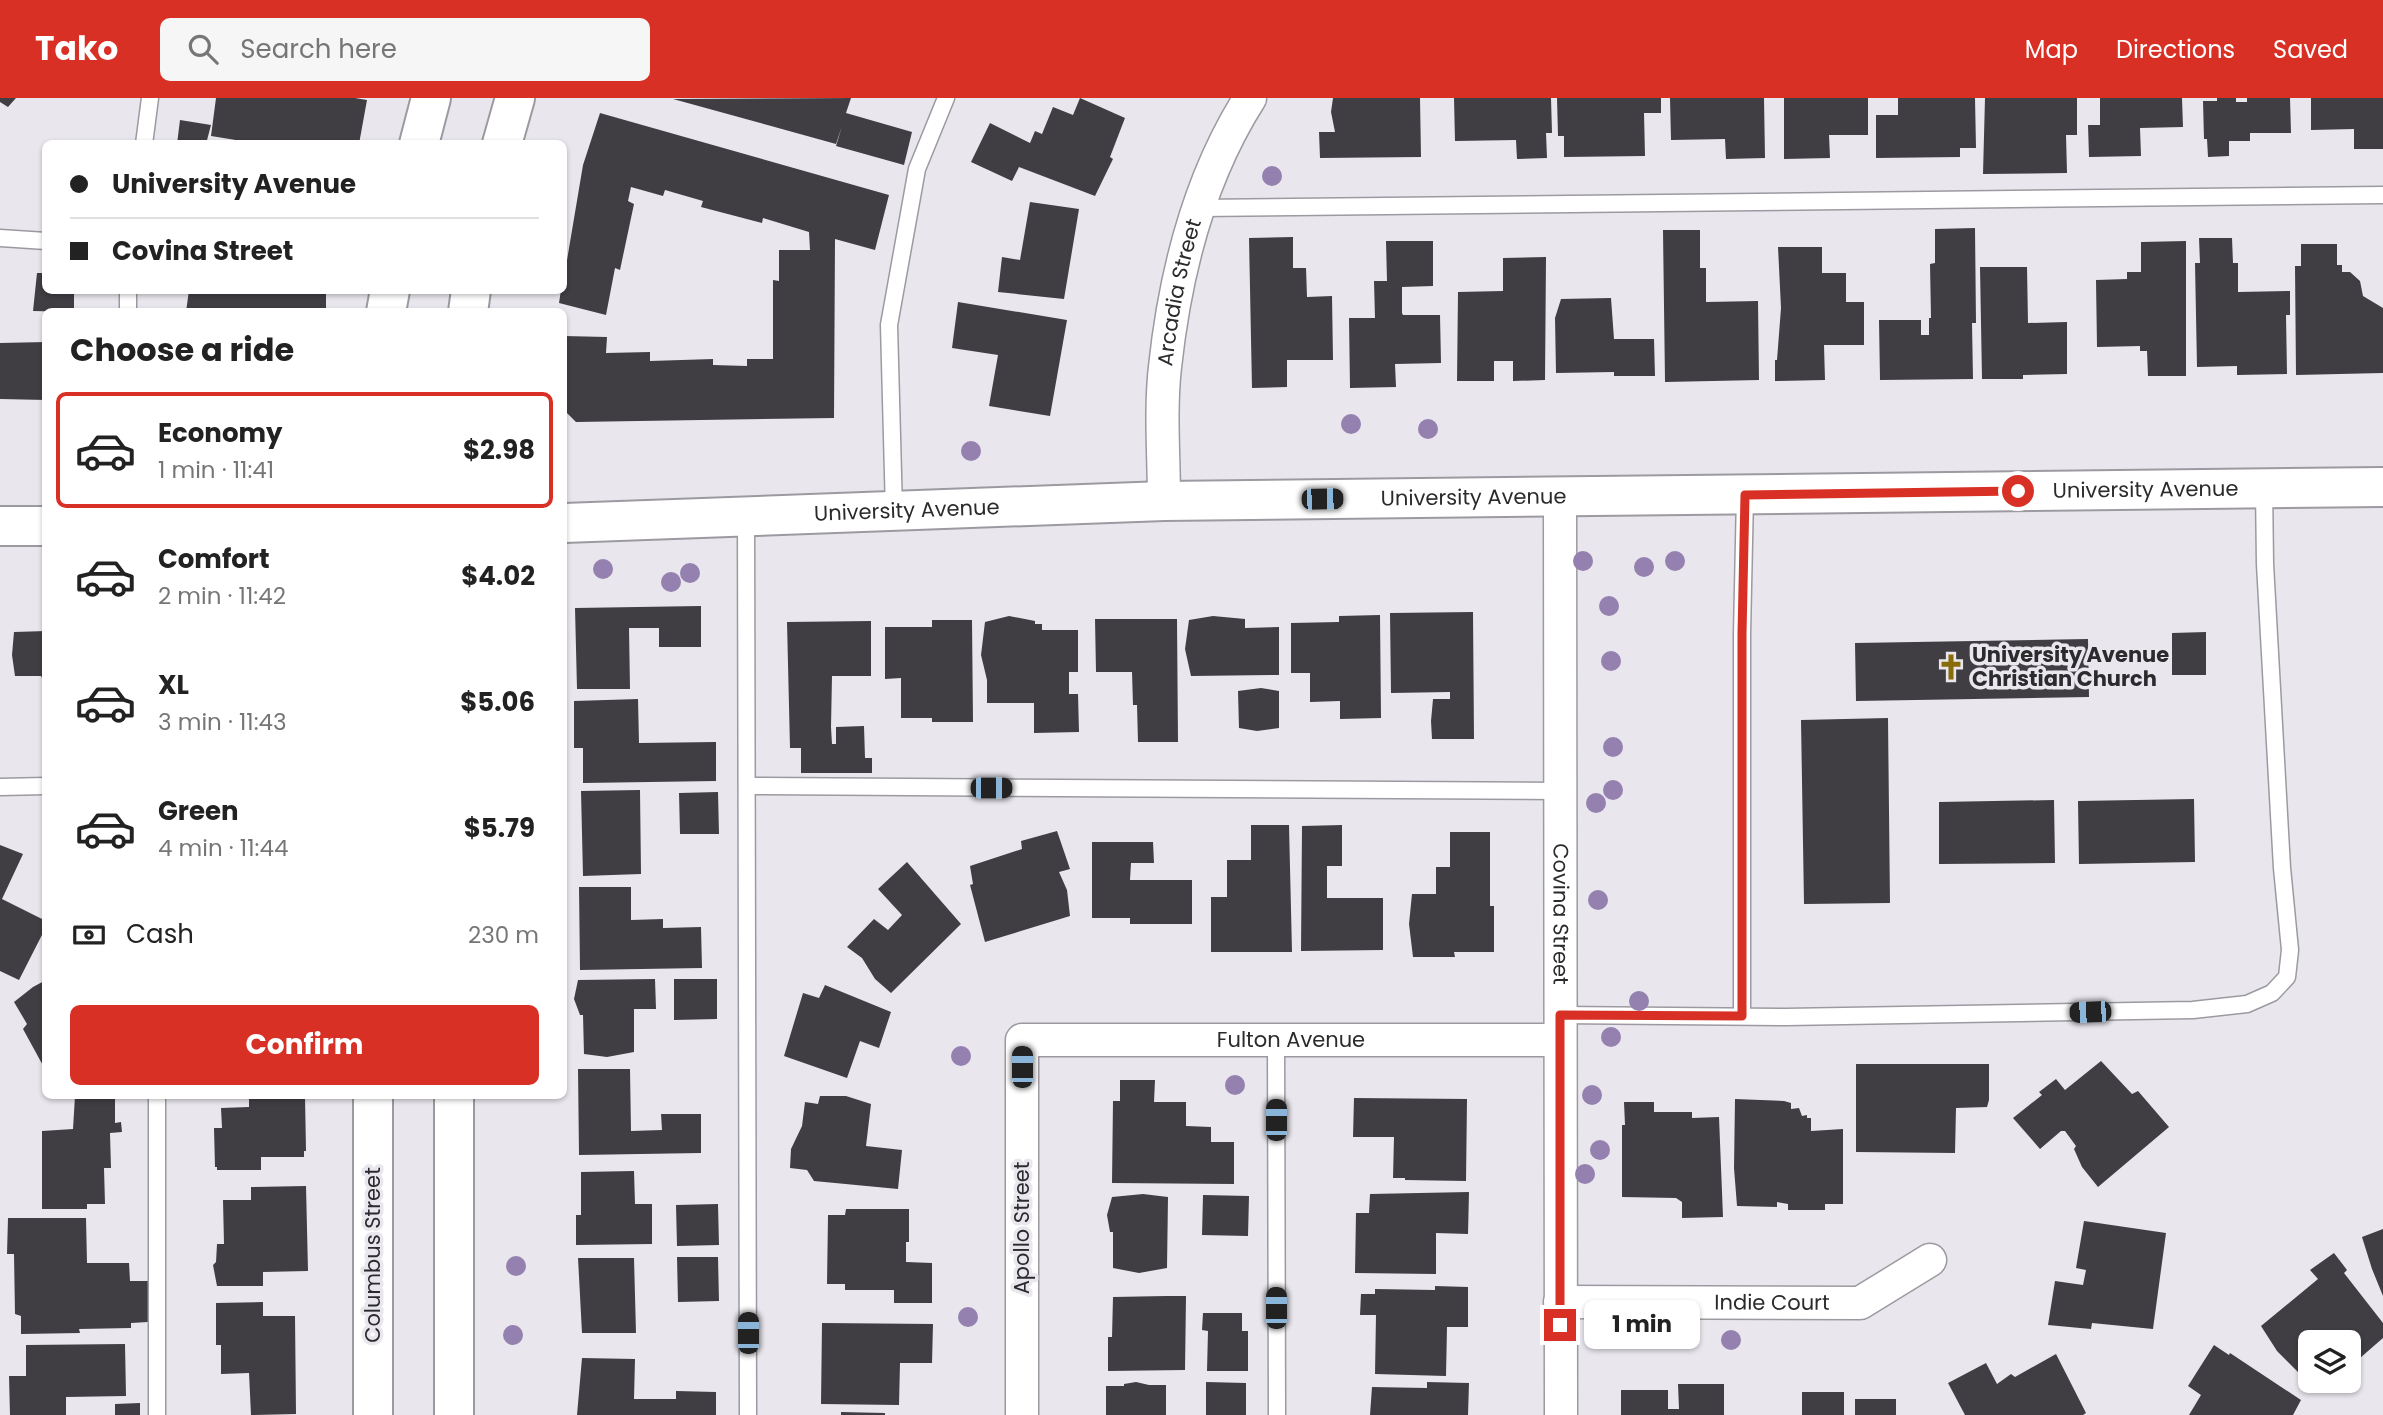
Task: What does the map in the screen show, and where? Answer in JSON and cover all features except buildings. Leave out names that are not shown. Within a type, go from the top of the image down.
[{"type":"street","points":[[420,140],[430,98]]},
{"type":"street","points":[[503,140],[515,98]]},
{"type":"street","name":"Arcadia Street","points":[[1164,501],[1165,369],[1175,292],[1199,208],[1215,165],[1250,98]]},
{"type":"street","name":"University Avenue","points":[[567,523],[1164,501],[2383,487]]},
{"type":"street","name":"Covina Street","points":[[1560,496],[1560,1415]]},
{"type":"street","points":[[0,526],[42,526]]},
{"type":"street","name":"Fulton Avenue","points":[[1022,1040],[1276,1040],[1560,1027]]},
{"type":"street","name":"Apollo Street","points":[[1022,1040],[1022,1415]]},
{"type":"street","name":"Columbus Street","points":[[373,1099],[373,1415]]},
{"type":"street","points":[[454,1099],[454,1415]]},
{"type":"street","name":"Indie Court","points":[[1560,1302],[1860,1303],[1930,1260]]},
{"type":"lane","points":[[145,140],[150,98]]},
{"type":"lane","points":[[894,511],[889,325],[917,169],[946,98]]},
{"type":"lane","points":[[1199,208],[2383,195]]},
{"type":"lane","points":[[0,238],[42,241]]},
{"type":"lane","points":[[1560,1027],[1742,1016],[2193,1010],[2247,1004],[2272,993],[2287,977],[2290,950],[2280,840],[2265,564],[2264,488]]},
{"type":"lane","points":[[1742,1016],[1742,634],[1745,495]]},
{"type":"lane","points":[[746,516],[748,1415]]},
{"type":"lane","points":[[0,787],[42,786]]},
{"type":"lane","points":[[747,786],[1560,790]]},
{"type":"lane","points":[[1276,1040],[1277,1415]]},
{"type":"lane","points":[[157,1099],[157,1415]]},
{"type":"place","name":"University Avenue Christian Church","points":[[1951,667]]},
{"type":"route","points":[[1560,1325],[1560,1015],[1742,1016],[1742,634],[1745,495],[2018,491]]}]
